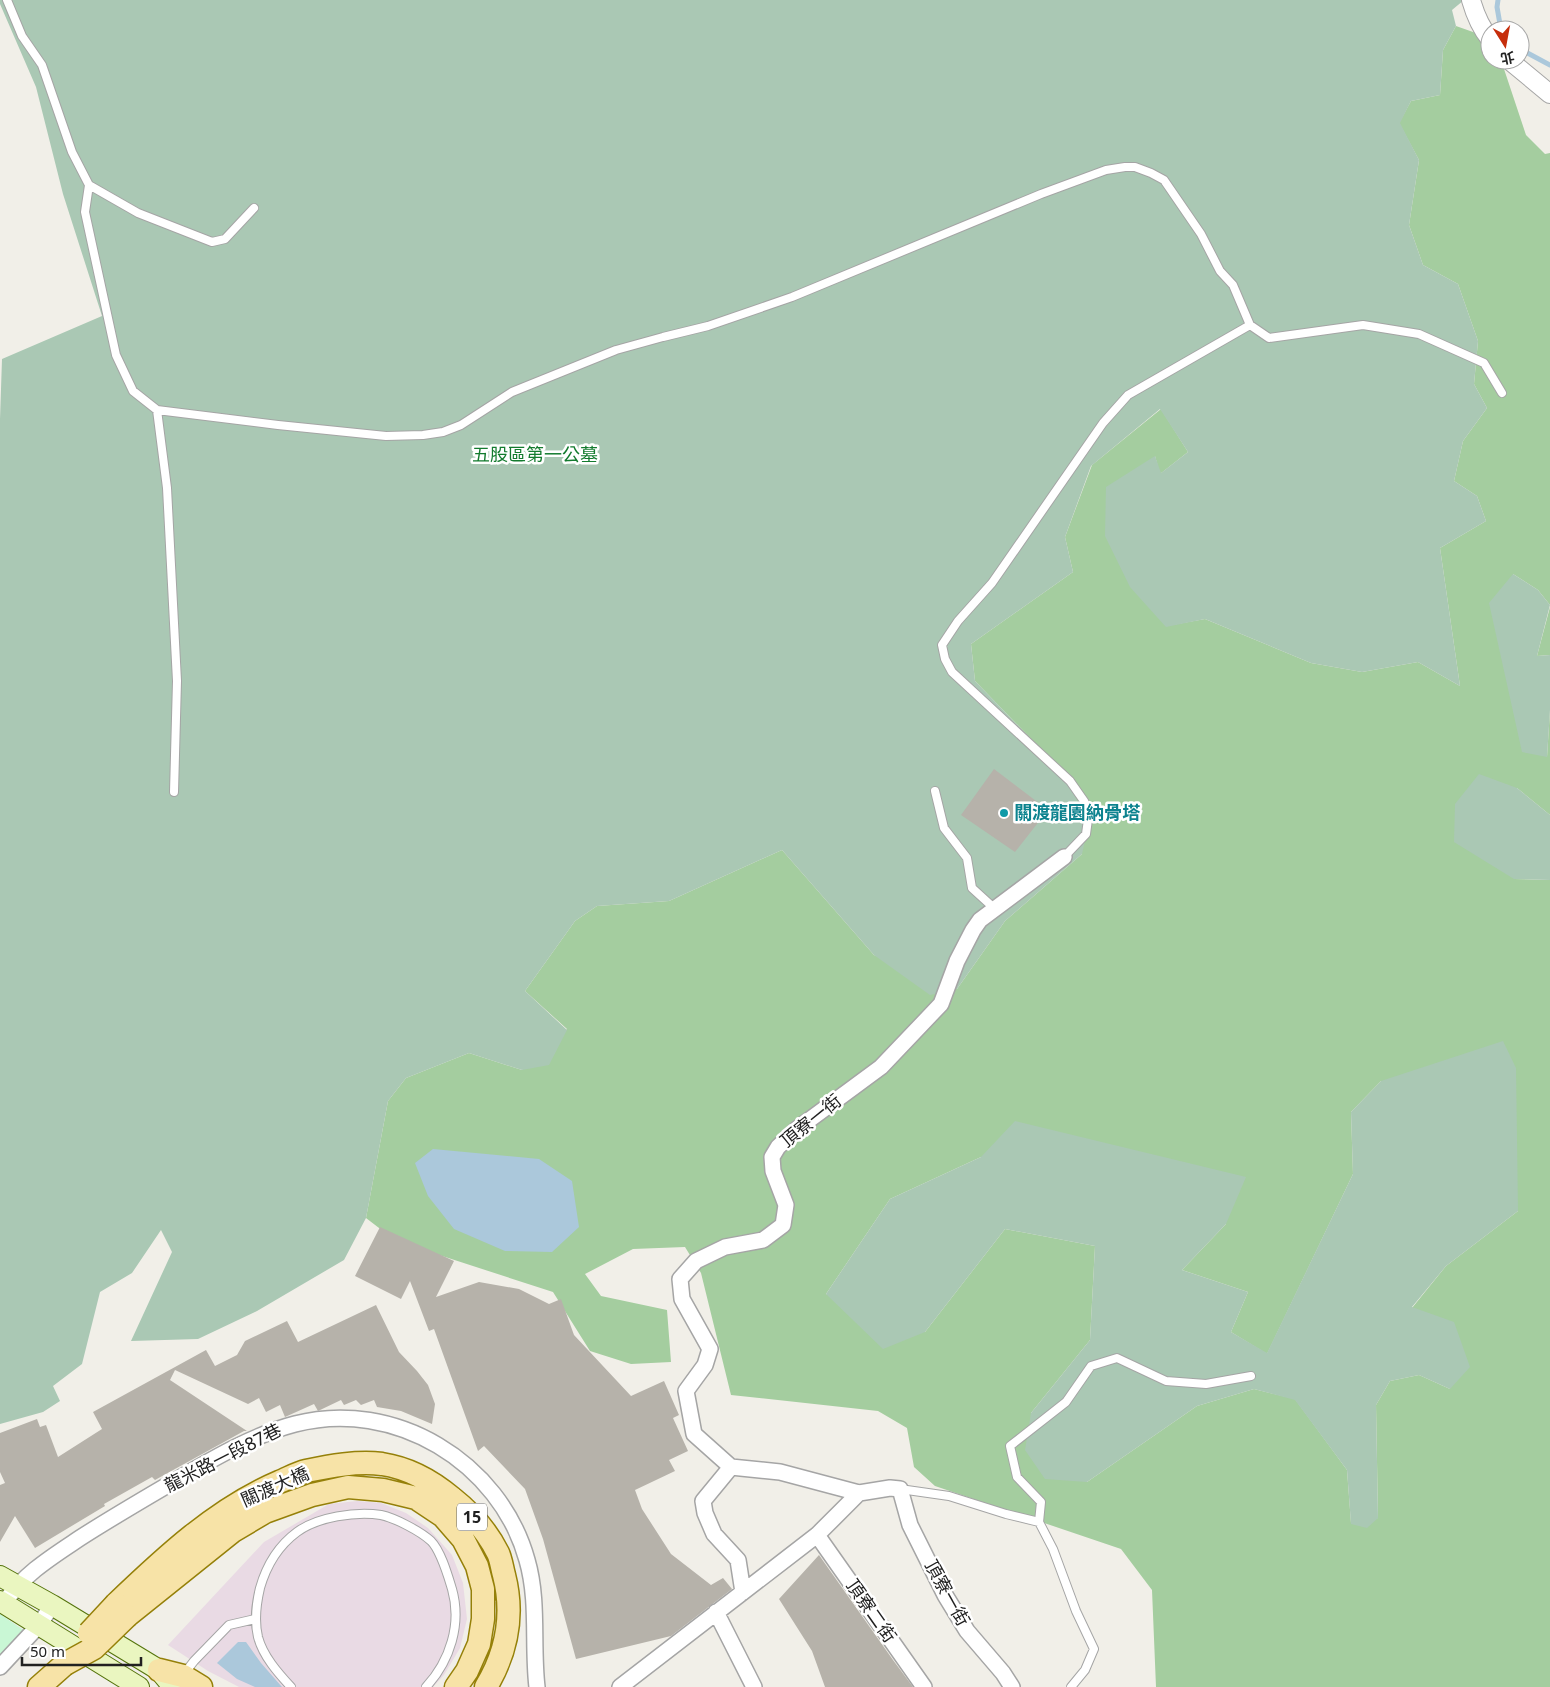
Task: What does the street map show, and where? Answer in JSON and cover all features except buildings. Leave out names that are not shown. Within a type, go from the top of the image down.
[{"type":"main road","name":"關渡大橋","points":[[122,1610],[157,1566],[233,1507],[264,1489],[304,1471],[343,1464],[381,1464],[409,1471],[438,1486],[481,1526],[498,1554],[506,1583],[508,1608],[507,1638],[495,1672],[486,1687]]},
{"type":"main road","points":[[40,1687],[65,1664],[94,1648],[122,1610],[234,1531],[265,1512],[312,1494],[348,1487],[382,1490],[416,1498],[443,1516],[463,1539],[477,1566],[482,1589],[483,1620],[479,1644],[468,1672],[456,1687]]},
{"type":"main road","points":[[8,1581],[179,1680]]},
{"type":"main road","points":[[2,1602],[139,1687]]},
{"type":"street","points":[[1471,0],[1480,23]]},
{"type":"street","points":[[1521,70],[1550,94]]},
{"type":"street","name":"頂寮一街","points":[[731,1467],[694,1434],[686,1391],[705,1365],[710,1349],[682,1299],[680,1279],[696,1261],[725,1247],[763,1240],[783,1225],[786,1205],[773,1171],[772,1157],[778,1146],[797,1128],[881,1067],[941,1004],[957,961],[980,920],[1064,857]]},
{"type":"street","name":"龍米路一段87巷","points":[[2,1602],[8,1581],[46,1560],[188,1473],[251,1440],[276,1430],[317,1420],[347,1418],[376,1421],[399,1427],[427,1438],[447,1450],[467,1465],[491,1490],[505,1510],[518,1534],[528,1561],[534,1602],[537,1687]]},
{"type":"street","points":[[743,1592],[738,1560],[714,1534],[705,1513],[703,1501],[731,1467],[780,1472],[859,1493],[890,1488],[900,1489]]},
{"type":"street","name":"頂寮一街","points":[[900,1489],[910,1525],[946,1595],[967,1631],[1003,1673],[1012,1687]]},
{"type":"street","points":[[620,1687],[817,1535],[859,1493]]},
{"type":"street","name":"頂寮二街","points":[[817,1535],[924,1687]]},
{"type":"street","points":[[0,1667],[40,1624],[52,1605]]},
{"type":"street","points":[[716,1612],[754,1687]]},
{"type":"lane","points":[[7,0],[22,36],[42,65],[72,152],[90,185],[138,213],[212,242],[225,239],[254,208]]},
{"type":"lane","points":[[90,185],[85,212],[116,355],[133,391],[157,410],[386,436],[423,435],[443,432],[461,425],[512,392],[616,350],[663,336],[708,326],[792,297],[1040,194],[1106,170],[1125,166],[1135,167],[1164,180],[1201,234],[1217,267],[1233,285],[1250,325],[1269,338],[1363,325],[1419,334],[1484,363],[1502,393]]},
{"type":"lane","points":[[1064,857],[1086,834],[1089,812],[1084,801],[1070,780],[952,672],[945,659],[942,644],[958,620],[992,583],[1103,423],[1128,395],[1250,325]]},
{"type":"lane","points":[[157,410],[167,488],[177,681],[174,792]]},
{"type":"lane","points":[[935,791],[944,828],[967,858],[972,888],[995,909]]},
{"type":"lane","points":[[1071,1687],[1085,1670],[1094,1649],[1076,1611],[1053,1549],[1039,1522],[1041,1502],[1017,1477],[1010,1446],[1066,1402],[1091,1366],[1117,1358],[1166,1381],[1206,1384],[1250,1376]]},
{"type":"lane","points":[[900,1489],[949,1496],[1039,1522]]},
{"type":"lane","points":[[291,1687],[270,1662],[258,1639],[255,1619],[258,1597],[265,1572],[277,1552],[297,1532],[320,1520],[358,1514],[382,1515],[408,1526],[432,1542],[444,1565],[456,1603],[455,1632],[445,1662],[426,1687]]},
{"type":"lane","points":[[179,1680],[194,1661],[229,1625],[255,1619]]},
{"type":"shaded area","points":[[357,1501],[381,1503],[406,1513],[428,1528],[452,1555],[463,1583],[467,1619],[460,1648],[444,1675],[433,1687],[239,1687],[208,1671],[168,1645],[264,1542],[329,1504]]},
{"type":"green space","name":"五股區第一公墓","points":[[0,0],[1464,0],[1452,10],[1456,26],[1443,50],[1440,95],[1411,101],[1400,123],[1419,160],[1409,225],[1423,265],[1458,284],[1478,341],[1474,384],[1487,408],[1463,441],[1454,481],[1477,496],[1486,521],[1440,548],[1460,686],[1418,662],[1362,672],[1311,663],[1205,619],[1166,627],[1130,587],[1105,536],[1106,487],[1155,456],[1161,473],[1188,452],[1160,409],[1091,466],[1065,537],[1073,572],[971,644],[975,681],[1066,775],[1088,827],[1082,854],[1005,921],[957,989],[930,995],[874,955],[782,850],[669,901],[597,906],[575,921],[525,991],[567,1030],[549,1065],[522,1070],[469,1053],[406,1078],[388,1101],[366,1218],[344,1260],[257,1311],[198,1339],[131,1341],[172,1252],[161,1230],[132,1273],[100,1292],[82,1364],[53,1386],[60,1401],[43,1412],[0,1424],[0,419],[2,359],[102,316],[63,194],[36,87],[0,4]]},
{"type":"green space","points":[[1456,26],[1480,34],[1480,70],[1504,70],[1526,135],[1545,154],[1550,153],[1550,605],[1538,590],[1513,574],[1547,757],[1550,710],[1550,815],[1517,788],[1514,879],[1550,880],[1550,1687],[1156,1687],[1152,1590],[1121,1549],[935,1486],[914,1467],[907,1428],[878,1411],[731,1395],[701,1273],[685,1247],[633,1249],[585,1274],[601,1296],[667,1310],[671,1362],[631,1364],[590,1351],[553,1292],[396,1241],[366,1218],[388,1101],[406,1078],[469,1053],[522,1070],[567,1029],[525,991],[575,921],[597,906],[669,901],[782,850],[874,955],[957,989],[1005,921],[1082,854],[1066,775],[975,681],[971,644],[1073,572],[1065,537],[1092,465],[1161,409],[1188,452],[1160,474],[1155,456],[1166,626],[1205,619],[1311,663],[1362,672],[1418,662],[1460,686],[1440,548],[1486,521],[1477,496],[1454,481],[1463,441],[1487,408],[1474,384],[1478,341],[1458,284],[1423,265],[1409,225],[1419,160],[1399,123],[1411,101],[1440,95],[1443,50]],"holes":[[[1381,1081],[1518,1211],[1446,1266],[1412,1308],[1450,1389],[1419,1375],[1390,1381],[1376,1405],[1378,1518],[1351,1523],[1347,1470],[1295,1399],[1254,1389],[1197,1406],[1087,1482],[1031,1413],[1090,1340],[1095,1246],[1005,1229],[925,1332],[826,1294],[890,1199],[981,1157],[1226,1224],[1182,1270],[1248,1292],[1231,1332],[1267,1354],[1353,1174],[1351,1112]]]},
{"type":"green space","points":[[1513,574],[1538,590],[1550,605],[1537,656],[1550,655],[1550,710],[1547,757],[1522,752],[1489,603]]},
{"type":"green space","points":[[1550,607],[1550,655],[1537,656]]},
{"type":"green space","points":[[1479,774],[1517,788],[1550,815],[1550,880],[1514,879],[1454,842],[1455,804]]},
{"type":"green space","points":[[1503,1041],[1516,1068],[1518,1211],[1446,1266],[1412,1307],[1454,1322],[1470,1367],[1450,1389],[1419,1375],[1390,1381],[1376,1405],[1378,1518],[1367,1528],[1351,1524],[1347,1470],[1295,1400],[1254,1389],[1197,1406],[1087,1482],[1045,1479],[1025,1450],[1031,1413],[1090,1340],[1095,1246],[1005,1229],[925,1332],[883,1349],[826,1294],[890,1199],[981,1157],[1015,1121],[1246,1177],[1226,1224],[1182,1270],[1248,1292],[1231,1332],[1267,1353],[1353,1174],[1351,1112],[1381,1081]]},
{"type":"green space","points":[[0,1614],[25,1631],[0,1656]]},
{"type":"water","points":[[433,1149],[539,1159],[572,1181],[579,1227],[552,1252],[505,1251],[454,1229],[428,1196],[415,1163]]},
{"type":"water","points":[[238,1642],[246,1642],[282,1687],[255,1687],[237,1679],[217,1663]]},
{"type":"waterway","points":[[1498,0],[1499,20]]},
{"type":"waterway","points":[[1530,54],[1550,65]]},
{"type":"place","name":"關渡龍園納骨塔","points":[[1004,813]]}]
